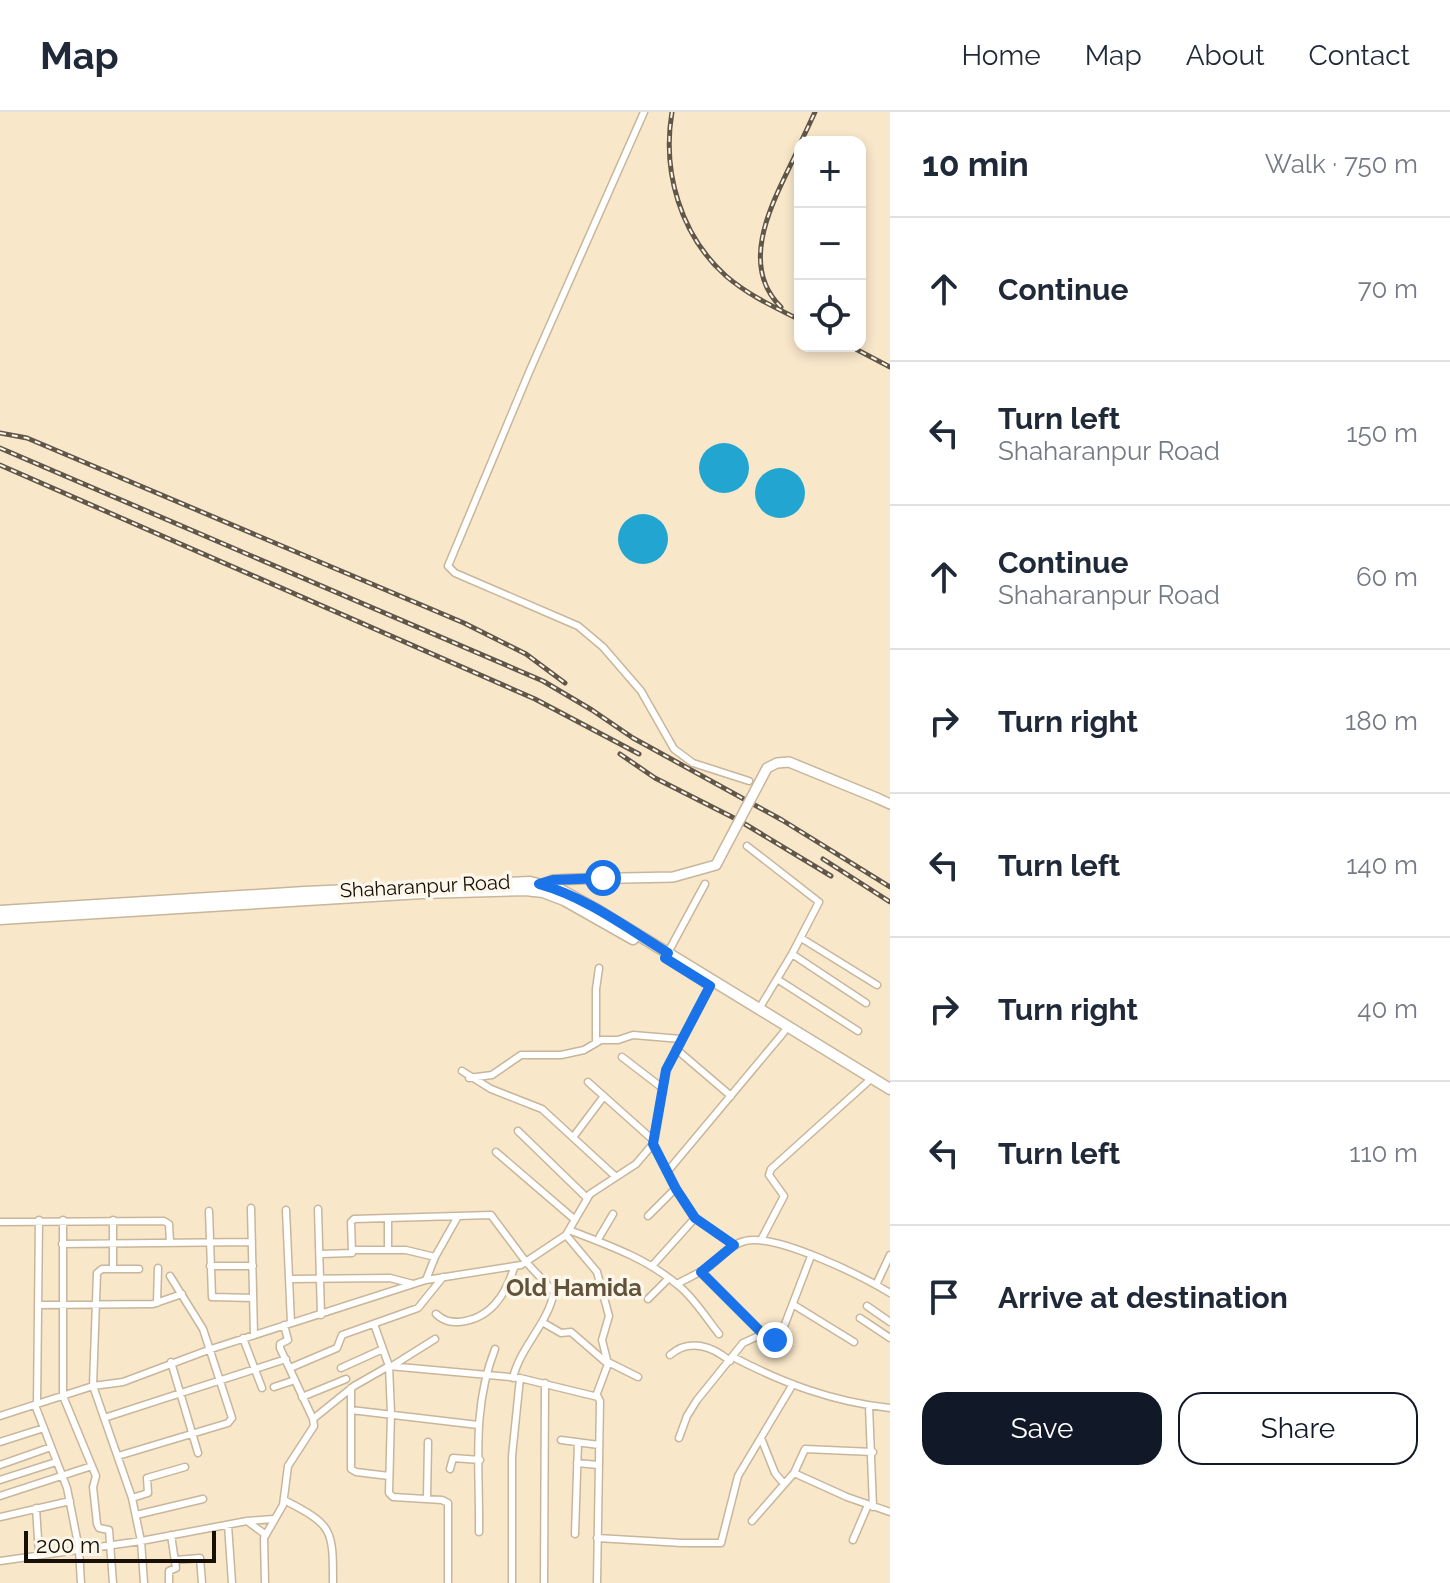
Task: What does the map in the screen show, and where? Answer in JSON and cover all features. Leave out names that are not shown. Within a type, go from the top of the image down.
[{"type":"main road","points":[[537,888],[553,880],[673,877],[716,865],[767,768],[777,763],[789,762],[890,804]]},
{"type":"main road","name":"Shaharanpur Road","points":[[0,911],[509,881],[537,888],[564,900],[667,956],[784,1032],[869,1081],[890,1089]]},
{"type":"main road","name":"Shaharanpur Road","points":[[0,919],[537,888]]},
{"type":"main road","name":"Shaharanpur Road","points":[[711,983],[759,1009],[890,1097]]},
{"type":"street","points":[[644,112],[530,370],[448,566],[450,570],[578,626],[603,647],[641,691],[674,749],[693,763],[749,781]]},
{"type":"street","points":[[747,846],[819,900],[801,938],[759,1009]]},
{"type":"street","points":[[667,956],[705,884]]},
{"type":"street","points":[[801,938],[877,985]]},
{"type":"street","points":[[792,954],[866,1003]]},
{"type":"street","points":[[596,1043],[599,968]]},
{"type":"street","points":[[777,979],[858,1031]]},
{"type":"street","points":[[0,1416],[93,1386],[123,1382],[171,1362],[426,1280],[484,1269],[514,1268],[526,1262],[568,1232],[587,1198],[636,1164],[653,1142],[661,1087],[676,1049],[711,983]]},
{"type":"street","points":[[667,1172],[784,1032]]},
{"type":"street","points":[[469,1078],[492,1075],[521,1055],[561,1055],[633,1035],[681,1039]]},
{"type":"street","points":[[676,1049],[731,1096]]},
{"type":"street","points":[[622,1057],[661,1087]]},
{"type":"street","points":[[462,1071],[491,1089],[538,1106],[616,1177]]},
{"type":"street","points":[[761,1240],[784,1196],[769,1175],[771,1169],[869,1081]]},
{"type":"street","points":[[588,1082],[653,1142],[695,1218],[734,1245]]},
{"type":"street","points":[[574,1136],[604,1096]]},
{"type":"street","points":[[518,1131],[587,1198]]},
{"type":"street","points":[[496,1152],[574,1219]]},
{"type":"street","points":[[648,1216],[676,1188]]},
{"type":"street","points":[[251,1208],[254,1335]]},
{"type":"street","points":[[318,1209],[321,1315]]},
{"type":"street","points":[[0,1561],[141,1541],[273,1519],[278,1515],[284,1500],[288,1466],[314,1430],[313,1419],[279,1346],[288,1340],[286,1210]]},
{"type":"street","points":[[209,1211],[213,1299],[253,1298]]},
{"type":"street","points":[[597,1241],[613,1214]]},
{"type":"street","points":[[353,1250],[352,1220],[493,1217],[526,1262],[554,1292],[542,1322],[518,1362],[512,1456],[512,1583]]},
{"type":"street","points":[[426,1280],[457,1218]]},
{"type":"street","points":[[652,1266],[695,1218]]},
{"type":"street","points":[[388,1219],[388,1249]]},
{"type":"street","points":[[39,1220],[36,1405],[70,1501],[79,1549],[81,1583]]},
{"type":"street","points":[[63,1220],[63,1396],[96,1478],[93,1487],[98,1526],[108,1528],[113,1583]]},
{"type":"street","points":[[113,1220],[113,1269]]},
{"type":"street","points":[[0,1222],[166,1221],[170,1243]]},
{"type":"street","points":[[568,1232],[597,1241],[652,1266],[677,1284],[719,1334]]},
{"type":"street","points":[[568,1232],[597,1272],[609,1316],[602,1340],[608,1363],[596,1396]]},
{"type":"street","points":[[677,1284],[701,1272],[734,1245],[761,1240],[811,1256],[890,1293]]},
{"type":"street","points":[[62,1244],[252,1242]]},
{"type":"street","points":[[321,1254],[388,1249],[415,1251],[435,1257]]},
{"type":"street","points":[[876,1285],[890,1255]]},
{"type":"street","points":[[701,1272],[763,1334],[779,1339],[811,1256]]},
{"type":"street","points":[[210,1266],[253,1266]]},
{"type":"street","points":[[157,1303],[158,1268]]},
{"type":"street","points":[[436,1314],[451,1322],[478,1319],[499,1300],[514,1268]]},
{"type":"street","points":[[139,1269],[102,1269],[97,1273],[93,1386],[132,1498],[141,1541],[144,1583]]},
{"type":"street","points":[[118,1456],[228,1423],[232,1418],[200,1323],[170,1276]]},
{"type":"street","points":[[290,1368],[337,1348],[341,1335],[418,1308],[443,1277]]},
{"type":"street","points":[[289,1279],[390,1278],[413,1284]]},
{"type":"street","points":[[648,1299],[668,1279]]},
{"type":"street","points":[[38,1305],[157,1303],[182,1294]]},
{"type":"street","points":[[794,1305],[854,1342]]},
{"type":"street","points":[[867,1306],[890,1322]]},
{"type":"street","points":[[860,1318],[890,1338]]},
{"type":"street","points":[[542,1322],[561,1333],[571,1332],[608,1363],[638,1377]]},
{"type":"street","points":[[374,1324],[391,1366],[391,1496],[445,1501],[449,1506],[448,1582]]},
{"type":"street","points":[[679,1438],[697,1400],[743,1343],[763,1334]]},
{"type":"street","points":[[243,1338],[262,1388]]},
{"type":"street","points":[[313,1419],[351,1388],[435,1339]]},
{"type":"street","points":[[670,1355],[683,1345],[691,1344],[717,1351],[836,1400],[890,1408]]},
{"type":"street","points":[[341,1368],[383,1349]]},
{"type":"street","points":[[479,1532],[478,1425],[484,1375],[495,1349]]},
{"type":"street","points":[[104,1418],[286,1359]]},
{"type":"street","points":[[171,1362],[198,1453]]},
{"type":"street","points":[[391,1366],[517,1378],[596,1396],[600,1401],[597,1583]]},
{"type":"street","points":[[302,1397],[346,1379]]},
{"type":"street","points":[[274,1387],[295,1380]]},
{"type":"street","points":[[544,1583],[545,1383]]},
{"type":"street","points":[[597,1538],[720,1543],[735,1483],[793,1384]]},
{"type":"street","points":[[351,1388],[351,1469],[389,1476]]},
{"type":"street","points":[[853,1540],[871,1506],[873,1452],[869,1406]]},
{"type":"street","points":[[351,1410],[478,1425]]},
{"type":"street","points":[[0,1442],[44,1428]]},
{"type":"street","points":[[761,1438],[775,1473],[784,1484]]},
{"type":"street","points":[[561,1440],[599,1445]]},
{"type":"street","points":[[427,1499],[428,1442]]},
{"type":"street","points":[[575,1534],[578,1443]]},
{"type":"street","points":[[0,1465],[51,1447]]},
{"type":"street","points":[[752,1521],[794,1473],[807,1448],[873,1452]]},
{"type":"street","points":[[450,1469],[453,1458],[480,1460]]},
{"type":"street","points":[[0,1480],[56,1462]]},
{"type":"street","points":[[577,1463],[598,1465]]},
{"type":"street","points":[[0,1496],[92,1466]]},
{"type":"street","points":[[132,1498],[148,1493],[147,1478],[185,1467]]},
{"type":"street","points":[[794,1473],[890,1512]]},
{"type":"street","points":[[136,1515],[203,1499]]},
{"type":"street","points":[[284,1500],[310,1513],[328,1530],[333,1545],[333,1583]]},
{"type":"street","points":[[0,1517],[70,1501]]},
{"type":"street","points":[[36,1508],[39,1554]]},
{"type":"street","points":[[265,1583],[266,1535],[273,1519]]},
{"type":"street","points":[[247,1521],[266,1535]]},
{"type":"street","points":[[228,1525],[232,1583]]},
{"type":"street","points":[[169,1583],[169,1571],[176,1569],[171,1535]]},
{"type":"street","points":[[176,1560],[200,1558],[202,1583]]},
{"type":"water","points":[[724,443],[742,450],[749,468],[742,486],[724,493],[706,486],[699,468],[706,450]]},
{"type":"water","points":[[780,468],[798,475],[805,493],[798,511],[780,518],[762,511],[755,493],[762,475]]},
{"type":"water","points":[[643,514],[661,521],[668,539],[661,557],[643,564],[625,557],[618,539],[625,521]]},
{"type":"railway","points":[[672,112],[670,157],[673,179],[686,222],[697,241],[710,260],[734,283],[794,317]]},
{"type":"railway","points":[[804,136],[815,112]]},
{"type":"railway","points":[[781,307],[767,289],[761,269],[761,248],[772,205],[794,158]]},
{"type":"railway","points":[[861,352],[890,367]]},
{"type":"railway","points":[[0,433],[27,438],[464,623],[526,654],[565,683]]},
{"type":"railway","points":[[0,448],[543,681],[633,738],[782,820],[890,887]]},
{"type":"railway","points":[[0,465],[535,699],[639,754]]},
{"type":"railway","points":[[620,754],[655,778],[740,821],[831,876]]},
{"type":"railway","points":[[823,859],[890,902]]},
{"type":"district","name":"Old Hamida","points":[[574,1288]]},
{"type":"route","points":[[603,878],[553,880],[539,884],[559,889],[599,911],[668,953],[665,958],[710,986],[666,1070],[653,1144],[695,1218],[734,1245],[701,1272],[763,1334],[775,1340]]}]
